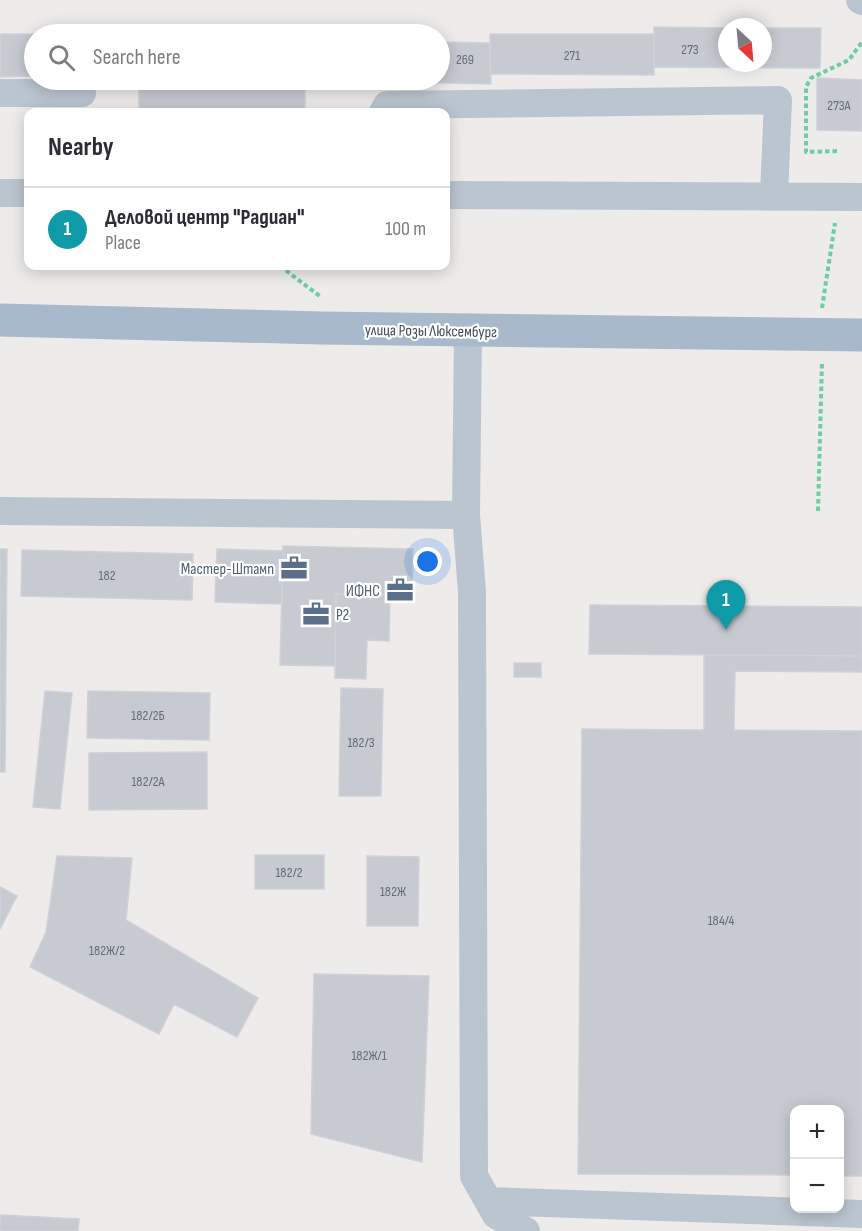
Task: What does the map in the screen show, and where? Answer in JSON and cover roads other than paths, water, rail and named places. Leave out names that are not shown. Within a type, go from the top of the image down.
[{"type":"main road","name":"улица Розы Люксембург","points":[[0,320],[468,330],[862,335]]},
{"type":"street","points":[[0,93],[82,93]]},
{"type":"street","points":[[385,108],[387,105],[778,100],[774,196]]},
{"type":"street","points":[[0,193],[24,193]]},
{"type":"street","points":[[450,195],[862,197]]},
{"type":"street","points":[[468,330],[466,515],[472,592],[474,1176],[496,1215],[526,1231]]},
{"type":"street","points":[[0,511],[466,515]]},
{"type":"street","points":[[488,1201],[862,1214]]},
{"type":"place","name":"Мастер-Штамп","points":[[294,568]]},
{"type":"place","name":"ИФНС","points":[[400,590]]},
{"type":"place","name":"Р2","points":[[316,614]]},
{"type":"place","name":"Деловой центр \"Радиан\"","points":[[726,630]]}]
